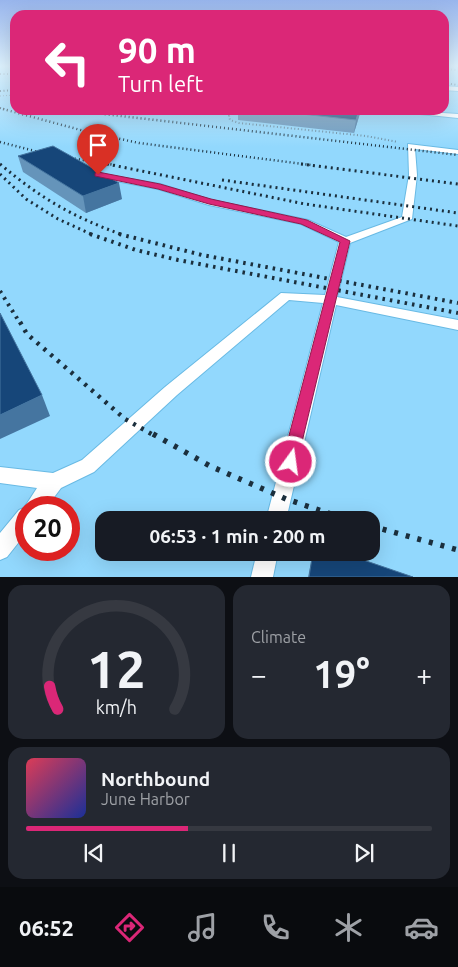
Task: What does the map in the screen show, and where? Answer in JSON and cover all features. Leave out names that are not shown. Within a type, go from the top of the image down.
[{"type":"lane","points":[[98,175],[160,187],[209,202],[304,222],[345,241],[407,218],[413,175],[411,146],[458,152]]},
{"type":"lane","points":[[278,511],[345,241]]},
{"type":"lane","points":[[43,496],[54,482],[88,466],[170,391],[286,296],[330,300],[458,325]]},
{"type":"lane","points":[[0,475],[54,482]]},
{"type":"lane","points":[[0,550],[15,531]]},
{"type":"lane","points":[[262,577],[266,561]]},
{"type":"path","points":[[230,115],[230,120],[238,122],[352,136],[366,136],[411,146]]},
{"type":"shaded area","points":[[0,93],[10,93],[10,115],[449,115],[449,93],[458,93],[458,577],[0,577]]},
{"type":"building","points":[[310,115],[358,115],[356,120]]},
{"type":"building","points":[[53,146],[119,183],[83,196],[18,156]]},
{"type":"building","points":[[0,313],[42,395],[0,415]]},
{"type":"building","points":[[312,561],[366,561],[413,577],[309,577]]},
{"type":"railway","points":[[0,108],[7,110]]},
{"type":"railway","points":[[3,109],[10,111]]},
{"type":"railway","points":[[25,115],[88,132],[139,143],[311,165]]},
{"type":"railway","points":[[112,115],[458,155]]},
{"type":"railway","points":[[0,142],[46,154]]},
{"type":"railway","points":[[63,157],[115,165]]},
{"type":"railway","points":[[0,164],[29,187],[58,206],[123,235]]},
{"type":"railway","points":[[107,164],[305,204],[458,226]]},
{"type":"railway","points":[[301,164],[458,184]]},
{"type":"railway","points":[[0,174],[26,199],[58,219],[93,235]]},
{"type":"railway","points":[[222,180],[458,213]]},
{"type":"railway","points":[[90,234],[136,250],[178,260],[458,313]]},
{"type":"railway","points":[[119,234],[202,255],[458,303]]},
{"type":"railway","points":[[0,291],[20,323]]},
{"type":"railway","points":[[20,322],[27,334],[125,419],[155,436]]},
{"type":"railway","points":[[153,434],[210,466],[286,499],[322,511]]},
{"type":"railway","points":[[380,528],[458,550]]},
{"type":"route","points":[[98,175],[160,187],[209,202],[304,222],[345,241],[291,462]]}]
